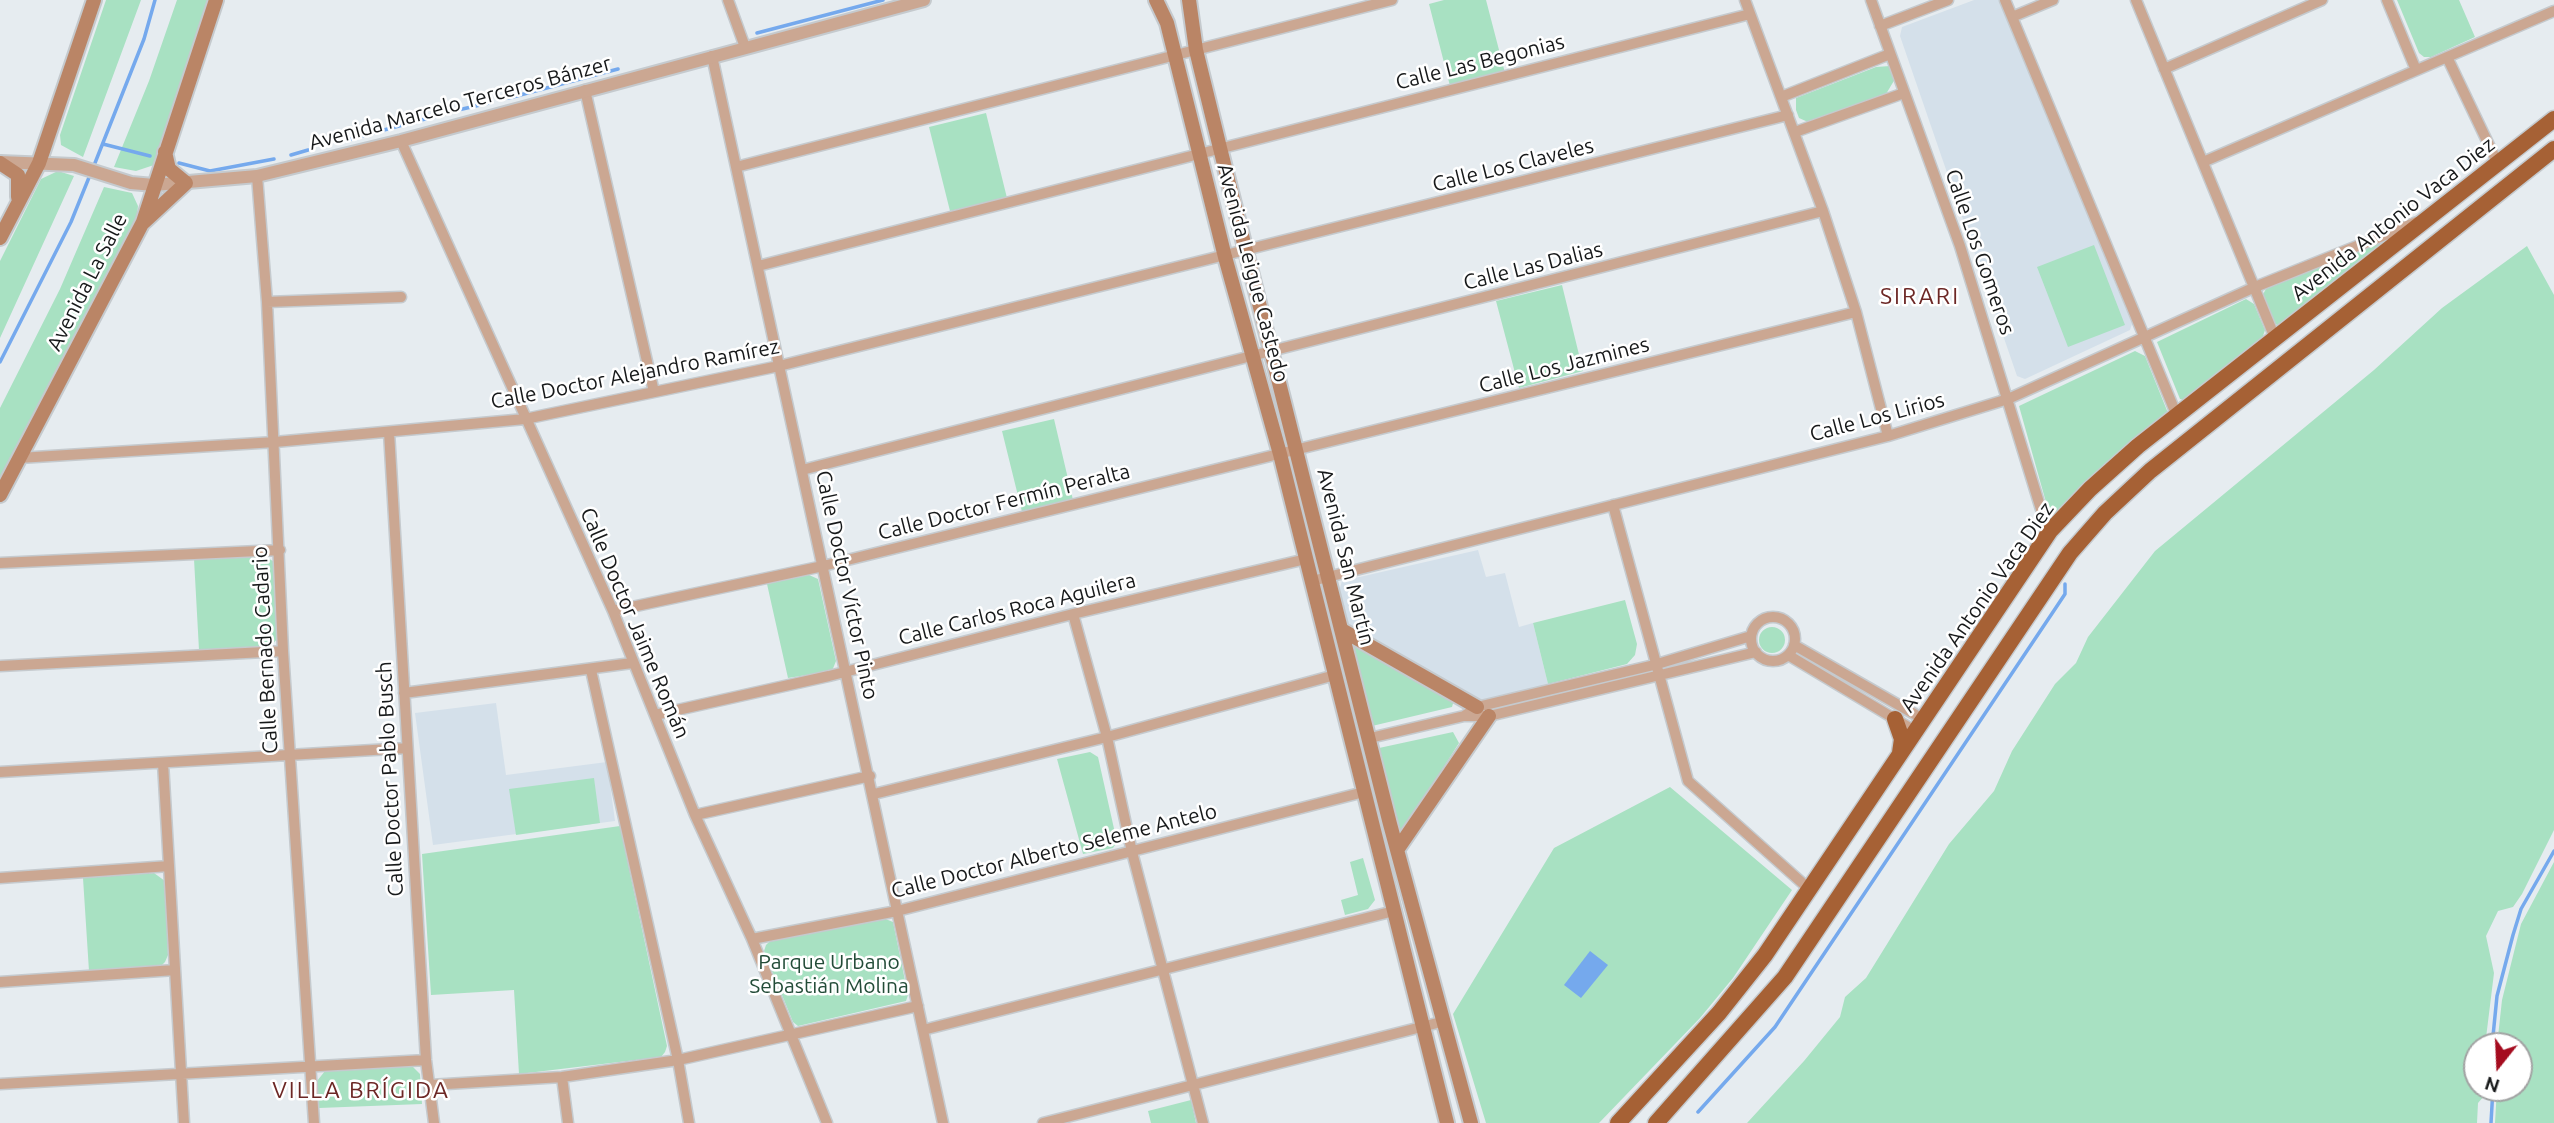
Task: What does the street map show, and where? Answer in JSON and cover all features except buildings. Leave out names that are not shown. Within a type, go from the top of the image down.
[{"type":"highway","name":"Avenida Antonio Vaca Diez","points":[[1618,1123],[1726,1005],[1765,956],[2050,531],[2090,489],[2177,416],[2554,119]]},
{"type":"highway","points":[[2536,164],[2528,156],[2528,148],[2554,119]]},
{"type":"highway","points":[[1660,1121],[1760,1008],[1805,949],[2062,564],[2105,513],[2150,471],[2554,149]]},
{"type":"highway","points":[[1895,719],[1902,739],[1900,753]]},
{"type":"highway","points":[[1805,949],[1825,911],[1821,897],[1809,888]]},
{"type":"main road","points":[[0,239],[39,163],[94,0]]},
{"type":"main road","name":"Avenida La Salle","points":[[0,495],[143,222],[216,0]]},
{"type":"main road","name":"Avenida Leigue Castedo","points":[[1156,0],[1167,23],[1225,257],[1306,559]]},
{"type":"main road","name":"Avenida San Martín","points":[[1189,0],[1196,50],[1220,148],[1390,824],[1470,1122]]},
{"type":"main road","points":[[143,222],[186,183],[169,169],[164,152]]},
{"type":"main road","points":[[0,163],[18,175],[20,188],[16,209]]},
{"type":"main road","name":"Avenida San Martín","points":[[1306,559],[1447,1123]]},
{"type":"main road","points":[[1342,631],[1476,708]]},
{"type":"main road","points":[[1397,850],[1489,716]]},
{"type":"main road","points":[[1373,827],[1390,824]]},
{"type":"main road","points":[[1403,942],[1420,938]]},
{"type":"street","points":[[728,0],[745,47]]},
{"type":"street","name":"Avenida Marcelo Terceros Bánzer","points":[[0,163],[80,167],[109,177],[154,185],[257,176],[401,141],[924,0]]},
{"type":"street","points":[[736,167],[1392,0]]},
{"type":"street","points":[[1745,0],[1823,211],[1856,312],[1888,436]]},
{"type":"street","name":"Calle Los Gomeros","points":[[1871,0],[1960,246],[2044,519]]},
{"type":"street","points":[[1880,26],[1948,0]]},
{"type":"street","points":[[2005,0],[2177,416]]},
{"type":"street","points":[[2012,17],[2053,0]]},
{"type":"street","points":[[2136,0],[2275,338]]},
{"type":"street","points":[[2164,69],[2322,0]]},
{"type":"street","points":[[2387,0],[2416,70]]},
{"type":"street","points":[[2203,162],[2554,11]]},
{"type":"street","name":"Calle Las Begonias","points":[[758,266],[1750,14]]},
{"type":"street","points":[[1781,97],[1891,54]]},
{"type":"street","name":"Calle Doctor Víctor Pinto","points":[[712,56],[874,794],[943,1123]]},
{"type":"street","points":[[2447,57],[2498,164]]},
{"type":"street","points":[[585,90],[654,392]]},
{"type":"street","points":[[1795,132],[1904,93]]},
{"type":"street","name":"Calle Los Claveles","points":[[1247,252],[1788,115]]},
{"type":"street","name":"Calle Doctor Jaime Román","points":[[401,141],[613,611],[695,815],[752,939],[827,1123]]},
{"type":"street","name":"Calle Bernado Cadario","points":[[257,176],[275,442],[289,755],[314,1123]]},
{"type":"street","name":"Calle Las Dalias","points":[[802,470],[1823,211]]},
{"type":"street","name":"Calle Los Lirios","points":[[1312,581],[1888,436],[2008,399],[2255,287],[2428,218]]},
{"type":"street","name":"Calle Doctor Alejandro Ramírez","points":[[19,458],[275,442],[525,419],[779,366],[1247,252]]},
{"type":"street","points":[[267,302],[401,297]]},
{"type":"street","name":"Calle Los Jazmines","points":[[1280,454],[1856,312]]},
{"type":"street","name":"Calle Doctor Pablo Busch","points":[[389,432],[426,1060],[434,1123]]},
{"type":"street","name":"Calle Doctor Fermín Peralta","points":[[613,611],[823,566],[1280,454]]},
{"type":"street","points":[[1613,505],[1655,670],[1688,781],[1809,888]]},
{"type":"street","points":[[0,563],[280,550]]},
{"type":"street","name":"Calle Carlos Roca Aguilera","points":[[655,715],[846,672],[1073,614],[1306,559]]},
{"type":"street","points":[[1073,614],[1107,737],[1132,852],[1203,1123]]},
{"type":"street","points":[[1370,738],[1464,716],[1489,716],[1655,670],[1751,636],[1760,621],[1778,618],[1792,628],[1794,645],[1788,655],[1771,661],[1756,652],[1655,670],[1476,708],[1464,716]]},
{"type":"street","points":[[1751,636],[1756,652]]},
{"type":"street","points":[[1794,645],[1919,725]]},
{"type":"street","points":[[0,666],[283,651]]},
{"type":"street","points":[[1788,655],[1895,719],[1919,725]]},
{"type":"street","points":[[404,693],[632,663]]},
{"type":"street","points":[[590,670],[678,1060],[689,1123]]},
{"type":"street","points":[[874,794],[1107,737],[1335,676]]},
{"type":"street","points":[[0,772],[407,748]]},
{"type":"street","points":[[163,762],[184,1123]]},
{"type":"street","points":[[695,815],[870,776]]},
{"type":"street","name":"Calle Doctor Alberto Seleme Antelo","points":[[752,939],[897,911],[1364,792]]},
{"type":"street","points":[[0,878],[169,866]]},
{"type":"street","points":[[923,1030],[1394,911]]},
{"type":"street","points":[[0,982],[175,971]]},
{"type":"street","points":[[430,1085],[562,1077],[678,1060],[918,1006]]},
{"type":"street","points":[[1043,1123],[1424,1029],[1445,1021]]},
{"type":"street","points":[[0,1084],[426,1060]]},
{"type":"street","points":[[562,1077],[568,1123]]},
{"type":"shaded area","points":[[1974,0],[2000,0],[2132,324],[2130,330],[2025,379],[2017,376],[1900,36],[1902,27]]},
{"type":"shaded area","points":[[1478,550],[1486,577],[1505,573],[1519,627],[1533,623],[1548,684],[1480,704],[1348,629],[1339,591],[1342,581]]},
{"type":"shaded area","points":[[496,703],[506,775],[607,762],[615,821],[433,845],[415,713]]},
{"type":"green space","points":[[106,0],[141,0],[83,157],[61,145],[60,135]]},
{"type":"green space","points":[[177,0],[211,0],[157,164],[136,171],[114,167],[149,81]]},
{"type":"green space","points":[[1444,0],[1486,0],[1505,73],[1450,86],[1429,4]]},
{"type":"green space","points":[[2397,0],[2459,0],[2475,37],[2431,57],[2424,57],[2419,53]]},
{"type":"green space","points":[[1890,66],[1895,79],[1886,94],[1808,122],[1799,118],[1796,98],[1876,67]]},
{"type":"green space","points":[[986,113],[1007,198],[950,211],[929,127]]},
{"type":"green space","points":[[58,171],[74,176],[0,338],[0,261],[41,179]]},
{"type":"green space","points":[[104,187],[132,193],[138,206],[137,216],[0,478],[0,408],[60,289]]},
{"type":"green space","points":[[2394,233],[2280,326],[2273,323],[2262,296],[2266,289]]},
{"type":"green space","points":[[2094,245],[2125,325],[2068,347],[2037,267]]},
{"type":"green space","points":[[2527,246],[2554,295],[2554,830],[2522,894],[2513,907],[2498,911],[2486,936],[2494,973],[2487,1032],[2463,1032],[2463,1102],[2479,1102],[2477,1123],[1747,1123],[1840,1017],[1845,997],[1866,978],[1949,844],[1994,791],[2012,751],[2055,684],[2076,663],[2088,637],[2155,551],[2374,370],[2442,308]]},
{"type":"green space","points":[[1562,285],[1583,371],[1519,388],[1496,301]]},
{"type":"green space","points":[[2246,299],[2254,304],[2265,330],[2262,339],[2184,400],[2180,399],[2157,342]]},
{"type":"green space","points":[[2135,351],[2145,356],[2168,413],[2051,520],[2019,406]]},
{"type":"green space","points":[[1054,419],[1073,500],[1022,512],[1002,431]]},
{"type":"green space","points":[[264,555],[274,562],[277,639],[271,646],[199,650],[194,559]]},
{"type":"green space","points":[[809,575],[818,579],[836,661],[832,671],[788,678],[767,584]]},
{"type":"green space","points":[[1625,600],[1637,644],[1635,655],[1627,664],[1548,684],[1533,623]]},
{"type":"green space","points":[[1772,627],[1781,631],[1785,640],[1781,649],[1772,653],[1763,649],[1759,640],[1763,631]]},
{"type":"green space","points":[[1351,643],[1454,700],[1452,707],[1372,726]]},
{"type":"green space","points":[[1453,732],[1459,743],[1400,836],[1379,748]]},
{"type":"green space","points":[[1090,752],[1098,757],[1117,842],[1113,848],[1083,854],[1057,759]]},
{"type":"green space","points":[[594,778],[600,823],[516,835],[509,789]]},
{"type":"green space","points":[[1670,787],[1792,890],[1733,978],[1700,1018],[1599,1123],[1486,1123],[1453,1014],[1554,848]]},
{"type":"green space","points":[[620,826],[667,1046],[665,1052],[661,1057],[519,1074],[514,990],[431,995],[422,854]]},
{"type":"green space","points":[[1363,858],[1375,900],[1368,909],[1345,915],[1341,900],[1358,895],[1350,862]]},
{"type":"green space","points":[[2554,862],[2554,1123],[2495,1123],[2496,1102],[2533,1102],[2533,1032],[2499,1032],[2502,1000],[2521,924]]},
{"type":"green space","points":[[154,873],[165,881],[168,955],[165,962],[161,966],[89,971],[83,878]]},
{"type":"green space","name":"Parque Urbano Sebastián Molina","points":[[883,918],[893,922],[908,995],[906,1001],[798,1026],[793,1022],[764,951],[766,945],[770,941]]},
{"type":"green space","points":[[412,1066],[420,1074],[422,1104],[319,1108],[317,1081],[325,1071]]},
{"type":"green space","points":[[1191,1100],[1196,1123],[1151,1123],[1148,1111]]},
{"type":"water","points":[[1590,951],[1608,965],[1581,998],[1564,985]]},
{"type":"waterway","points":[[93,168],[144,39],[155,0]]},
{"type":"waterway","points":[[757,33],[883,0]]},
{"type":"waterway","points":[[509,98],[618,69]]},
{"type":"waterway","points":[[458,110],[489,103]]},
{"type":"waterway","points":[[339,142],[440,115]]},
{"type":"waterway","points":[[103,144],[150,156]]},
{"type":"waterway","points":[[291,155],[308,150]]},
{"type":"waterway","points":[[179,163],[210,171],[274,159]]},
{"type":"waterway","points":[[0,362],[71,222],[90,175]]},
{"type":"waterway","points":[[1698,1112],[1775,1027],[2065,594],[2065,584]]},
{"type":"waterway","points":[[2493,1032],[2497,996],[2521,909],[2554,851]]},
{"type":"waterway","points":[[2491,1123],[2492,1102]]},
{"type":"district","name":"SIRARI","points":[[1920,296]]},
{"type":"district","name":"VILLA BRÍGIDA","points":[[361,1090]]}]
